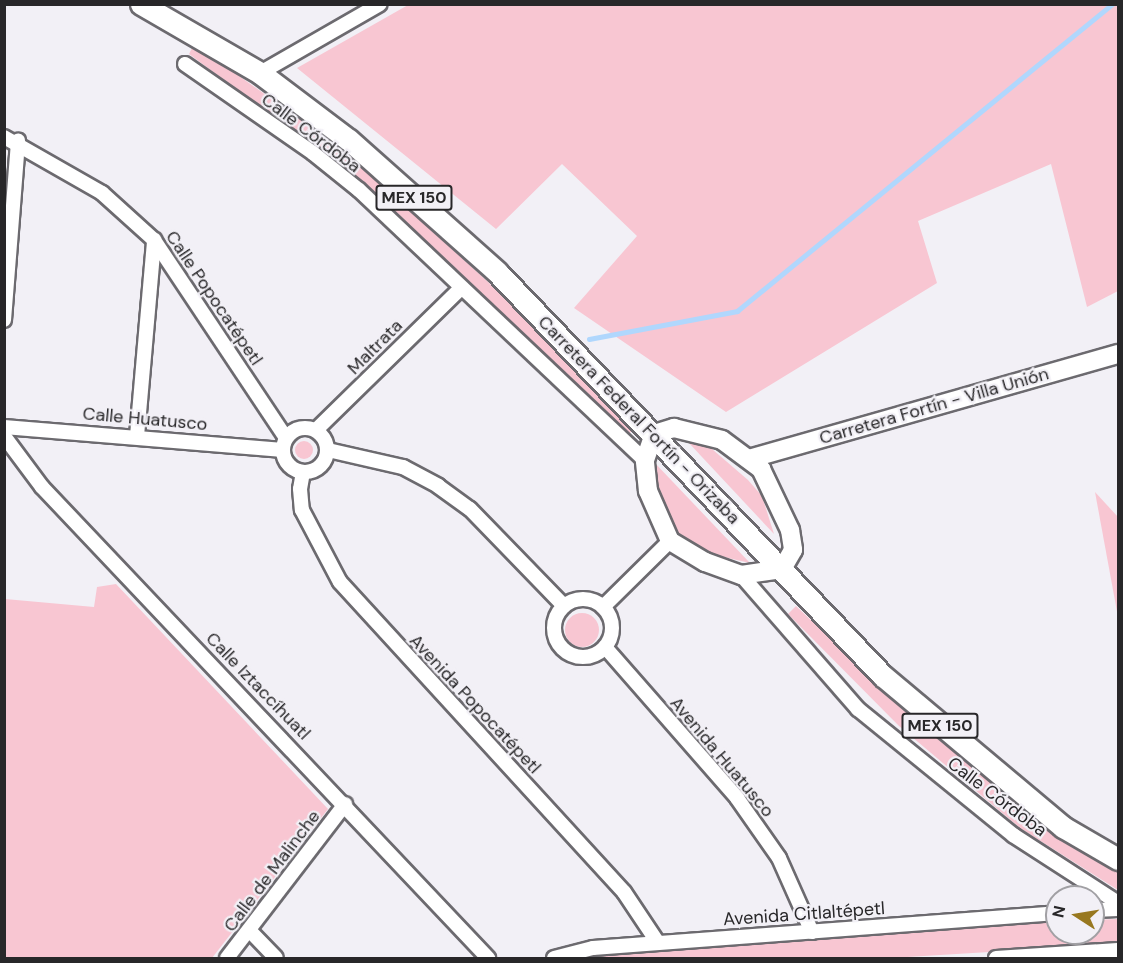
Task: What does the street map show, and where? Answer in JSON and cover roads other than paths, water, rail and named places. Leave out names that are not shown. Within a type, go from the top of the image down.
[{"type":"main road","name":"Carretera Federal Fortín - Orizaba","points":[[141,4],[260,73],[349,140],[497,272],[883,676],[951,736],[1063,826],[1119,859]]},
{"type":"main road","name":"Carretera Fortín - Villa Unión","points":[[749,459],[1119,354]]},
{"type":"main road","points":[[674,428],[701,432],[749,459],[760,469],[790,530],[793,550],[782,569],[741,575],[705,562],[670,541],[648,491],[645,460],[654,434],[674,428]]},
{"type":"street","points":[[260,73],[380,4]]},
{"type":"street","name":"Calle Córdoba","points":[[185,64],[313,153],[359,190],[460,288],[645,460]]},
{"type":"street","name":"Calle Popocatépetl","points":[[4,137],[18,141],[102,193],[154,240],[285,444]]},
{"type":"street","points":[[4,320],[18,141]]},
{"type":"street","points":[[138,436],[154,240]]},
{"type":"street","name":"Maltrata","points":[[316,430],[460,288]]},
{"type":"street","name":"Calle Huatusco","points":[[4,427],[285,444]]},
{"type":"street","points":[[328,450],[323,464],[303,472],[287,462],[285,444],[297,429],[316,430],[328,450],[403,467],[438,486],[470,509],[564,606]]},
{"type":"street","name":"Calle Iztaccíhuatl","points":[[4,436],[42,488],[489,958]]},
{"type":"street","name":"Avenida Popocatépetl","points":[[303,472],[300,489],[302,510],[340,582],[624,891],[658,943]]},
{"type":"street","points":[[603,607],[670,541]]},
{"type":"street","name":"Calle Córdoba","points":[[741,575],[858,709],[1013,835],[1119,903]]},
{"type":"street","points":[[588,599],[603,607],[612,622],[605,647],[598,653],[579,657],[562,649],[557,641],[555,622],[564,606],[588,599]]},
{"type":"street","name":"Avenida Huatusco","points":[[605,647],[737,798],[779,858],[813,932]]},
{"type":"street","name":"Calle de Malinche","points":[[227,958],[250,931],[345,804]]},
{"type":"street","name":"Avenida Citlaltépetl","points":[[554,958],[592,948],[1045,914]]},
{"type":"street","points":[[250,931],[276,958]]},
{"type":"street","points":[[996,958],[1119,950]]},
{"type":"waterway","points":[[589,339],[737,311],[1112,4]]}]
